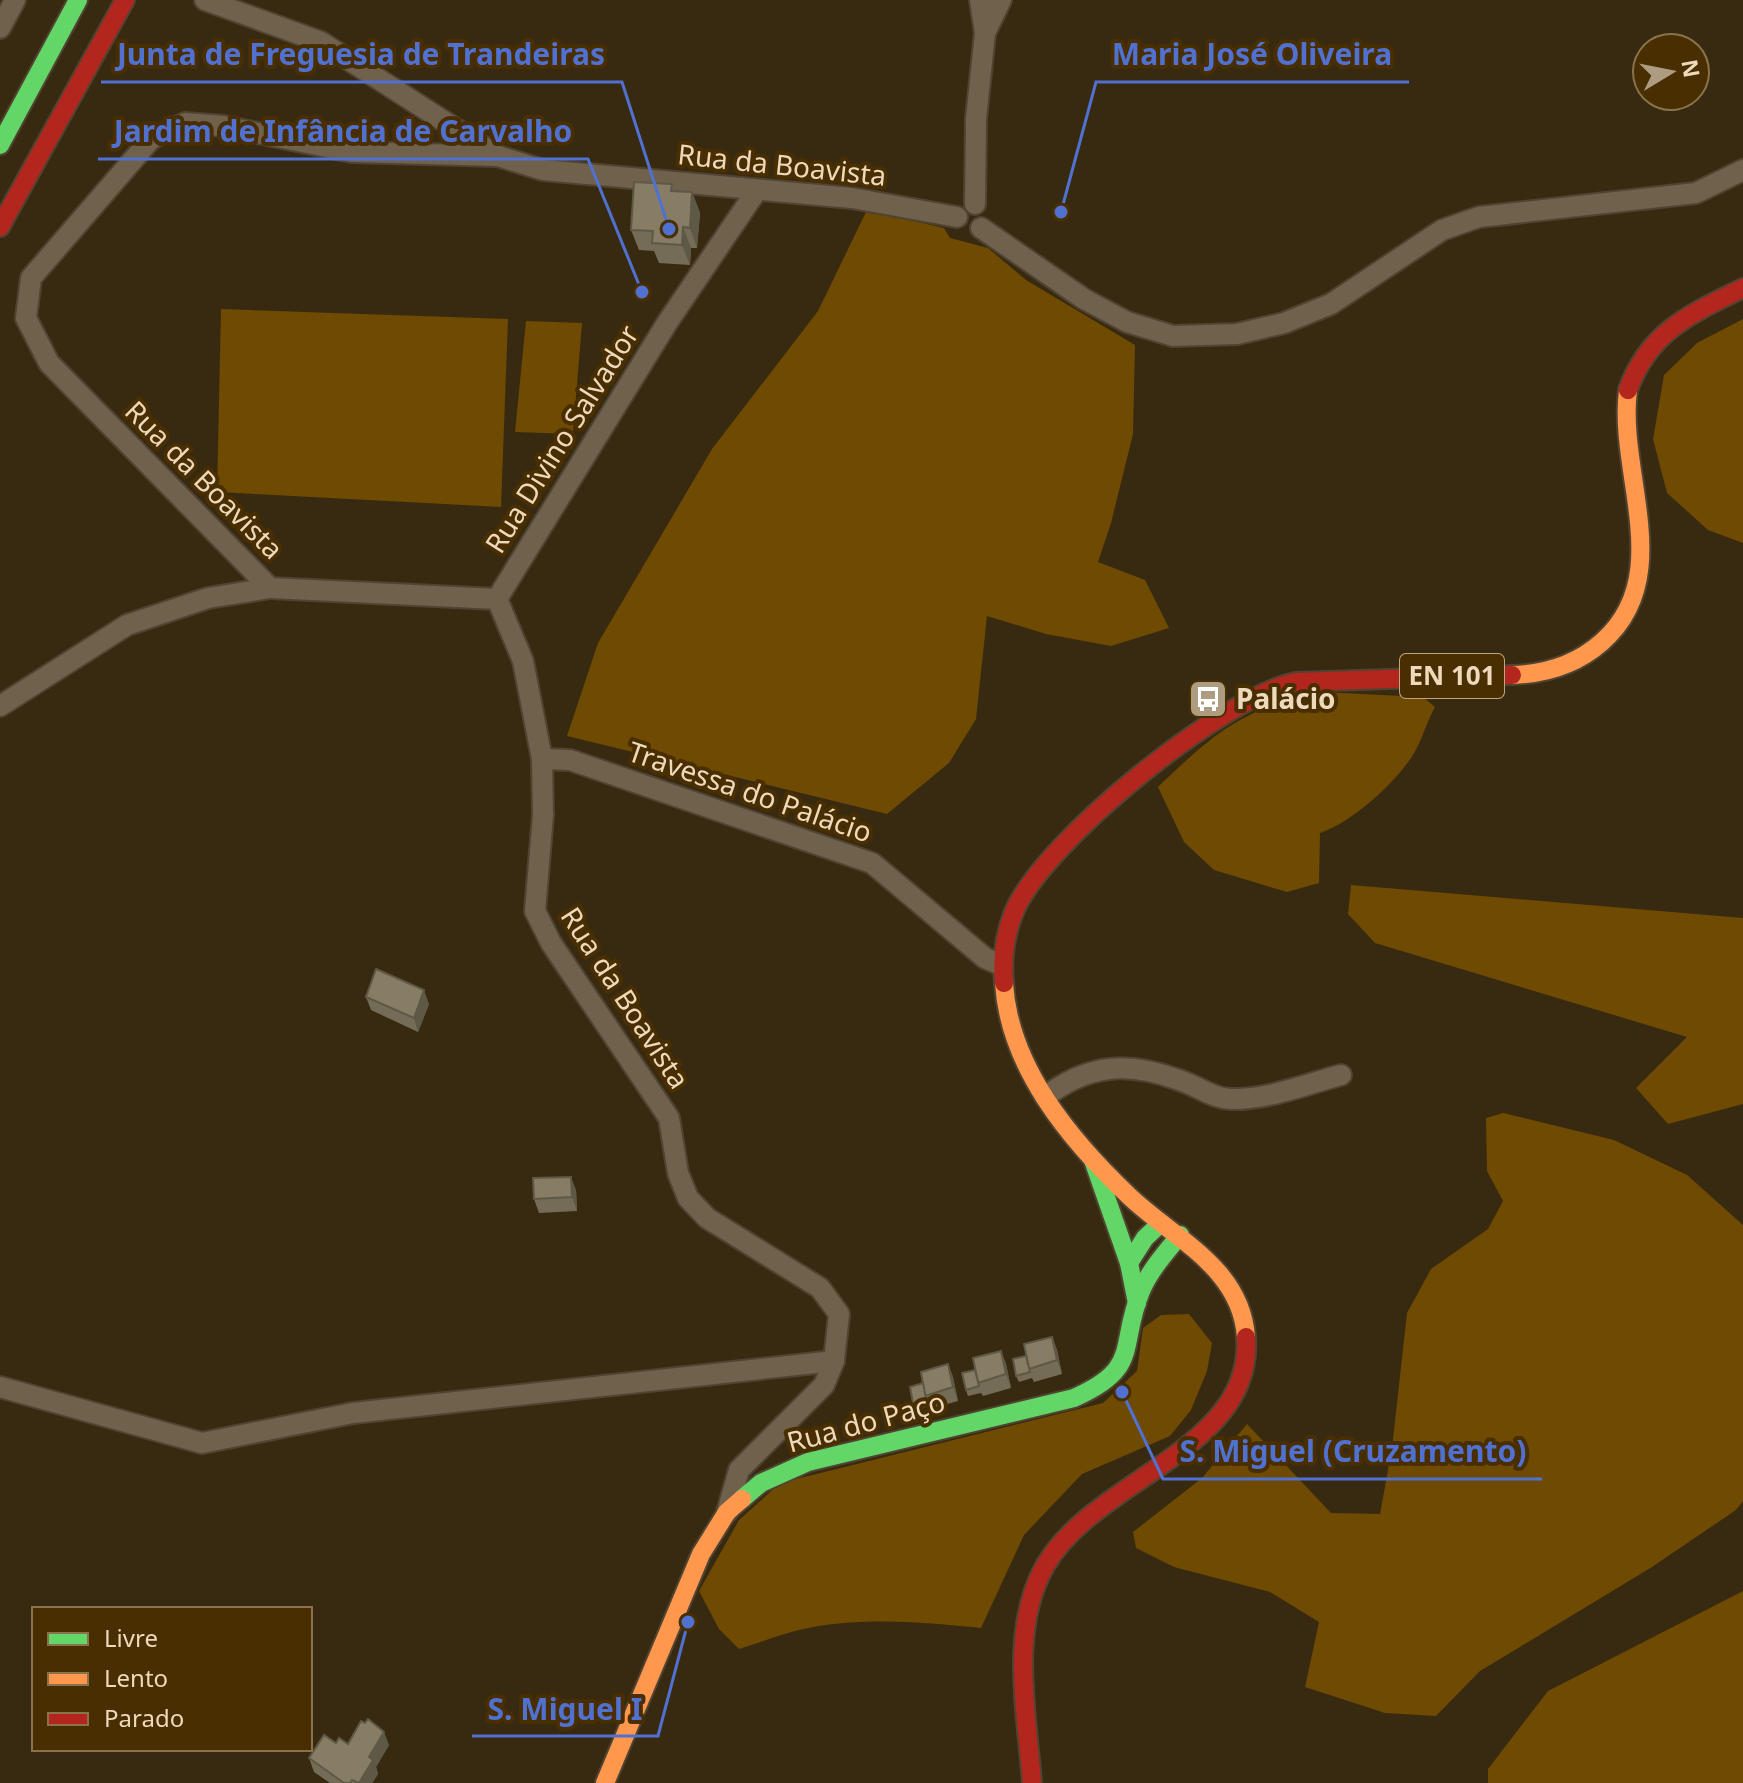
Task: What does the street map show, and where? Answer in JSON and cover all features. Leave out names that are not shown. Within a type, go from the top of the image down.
[{"type":"main road","points":[[0,145],[78,0]]},
{"type":"main road","points":[[0,227],[125,0]]},
{"type":"main road","name":"EN 101","points":[[1032,1783],[1026,1684],[1029,1614],[1043,1568],[1079,1519],[1100,1502],[1206,1435],[1232,1403],[1242,1378],[1248,1345],[1241,1304],[1229,1281],[1180,1235],[1161,1223],[1076,1143],[1024,1065],[1008,1027],[1001,965],[1009,919],[1031,875],[1066,837],[1235,706],[1274,687],[1317,680],[1539,674],[1566,667],[1593,651],[1618,627],[1639,589],[1643,545],[1626,421],[1629,389],[1646,356],[1666,330],[1743,288]]},
{"type":"main road","points":[[1093,1160],[1129,1263],[1137,1303]]},
{"type":"main road","points":[[1129,1263],[1145,1238],[1161,1223]]},
{"type":"main road","name":"Rua do Paço","points":[[605,1783],[701,1554],[727,1512],[761,1483],[808,1462],[1074,1398],[1100,1388],[1123,1364],[1132,1336],[1137,1303],[1149,1275],[1180,1235]]},
{"type":"street","points":[[0,28],[15,0]]},
{"type":"street","points":[[205,0],[321,42],[498,156]]},
{"type":"street","points":[[980,0],[985,33],[976,119],[975,204],[985,215],[981,228]]},
{"type":"street","points":[[985,33],[1001,0]]},
{"type":"street","name":"Rua da Boavista","points":[[727,1512],[739,1470],[824,1385],[834,1361],[839,1314],[820,1288],[707,1218],[688,1198],[678,1173],[669,1118],[551,943],[535,911],[543,815],[542,759],[523,661],[497,599],[270,588],[49,363],[26,318],[31,278],[151,139],[185,123],[223,126],[352,152],[498,156],[543,170],[852,198],[957,217]]},
{"type":"street","points":[[975,204],[964,205],[957,217],[966,231],[981,228],[1084,299],[1127,322],[1173,336],[1237,334],[1284,323],[1331,304],[1442,230],[1479,217],[1696,193],[1743,170]]},
{"type":"street","name":"Rua Divino Salvador","points":[[497,599],[667,323],[757,190]]},
{"type":"street","points":[[0,706],[127,625],[208,598],[270,588]]},
{"type":"street","name":"Travessa do Palácio","points":[[542,759],[570,760],[872,863],[985,958],[1001,965]]},
{"type":"street","points":[[1045,1097],[1068,1079],[1092,1069],[1116,1068],[1156,1073],[1215,1097],[1234,1099],[1341,1075]]},
{"type":"street","points":[[0,1387],[202,1443],[353,1413],[834,1361]]},
{"type":"shaded area","points":[[867,210],[944,228],[950,238],[988,248],[1026,280],[1135,345],[1133,434],[1098,562],[1145,580],[1169,628],[1111,646],[1046,634],[987,616],[976,719],[949,763],[887,814],[567,736],[598,643],[712,449],[818,311]]},
{"type":"shaded area","points":[[221,309],[508,319],[501,507],[217,492]]},
{"type":"shaded area","points":[[1743,319],[1743,543],[1708,530],[1667,493],[1653,439],[1664,375],[1697,343]]},
{"type":"shaded area","points":[[526,321],[582,323],[573,434],[515,432]]},
{"type":"shaded area","points":[[1321,692],[1423,697],[1435,707],[1415,752],[1393,780],[1358,812],[1320,833],[1319,883],[1287,892],[1214,870],[1184,842],[1158,787],[1231,725],[1270,706]]},
{"type":"shaded area","points":[[1351,885],[1743,918],[1743,1104],[1668,1124],[1636,1088],[1687,1037],[1375,943],[1348,914]]},
{"type":"shaded area","points":[[1503,1113],[1614,1140],[1687,1175],[1743,1225],[1743,1501],[1736,1510],[1652,1567],[1480,1671],[1436,1716],[1385,1713],[1305,1687],[1319,1622],[1270,1592],[1174,1567],[1136,1548],[1133,1532],[1202,1478],[1247,1424],[1331,1513],[1380,1514],[1392,1448],[1407,1313],[1431,1269],[1488,1229],[1503,1201],[1487,1171],[1486,1118]]},
{"type":"shaded area","points":[[1189,1314],[1212,1343],[1207,1371],[1191,1410],[1170,1436],[1082,1474],[1024,1535],[981,1628],[913,1622],[844,1623],[799,1630],[739,1649],[719,1629],[699,1591],[739,1520],[780,1483],[1103,1403],[1137,1371],[1143,1328],[1161,1315]]},
{"type":"shaded area","points":[[1743,1591],[1743,1783],[1488,1783],[1488,1769],[1548,1691]]},
{"type":"building","points":[[634,182],[672,184],[671,191],[692,192],[690,228],[683,227],[682,245],[652,243],[653,231],[631,230]]},
{"type":"building","points":[[376,969],[424,990],[414,1018],[366,997]]},
{"type":"building","points":[[571,1177],[572,1197],[534,1199],[533,1178]]},
{"type":"building","points":[[1052,1337],[1057,1360],[1029,1369],[1024,1344]]},
{"type":"building","points":[[1001,1351],[1006,1374],[978,1383],[973,1358]]},
{"type":"building","points":[[1026,1356],[1030,1372],[1016,1376],[1013,1359]]},
{"type":"building","points":[[948,1364],[953,1387],[925,1396],[921,1372]]},
{"type":"building","points":[[975,1370],[979,1386],[966,1390],[962,1373]]},
{"type":"building","points":[[923,1383],[926,1399],[913,1403],[910,1387]]},
{"type":"building","points":[[368,1719],[384,1732],[369,1757],[373,1760],[359,1783],[352,1780],[344,1783],[309,1758],[324,1735],[336,1743],[339,1738],[348,1744],[361,1721],[365,1723]]},
{"type":"traffic: fast","points":[[0,145],[78,0]]},
{"type":"traffic: fast","points":[[1093,1160],[1129,1263],[1137,1303]]},
{"type":"traffic: fast","points":[[1129,1263],[1145,1238],[1161,1223]]},
{"type":"traffic: fast","points":[[742,1499],[761,1483],[808,1462],[1074,1398],[1095,1387],[1119,1366],[1141,1291],[1180,1235]]},
{"type":"traffic: slow","points":[[1512,675],[1537,673],[1582,657],[1602,642],[1624,616],[1636,586],[1640,555],[1627,422],[1628,390]]},
{"type":"traffic: slow","points":[[1004,983],[1008,1014],[1017,1044],[1046,1100],[1107,1174],[1219,1273],[1232,1291],[1246,1337]]},
{"type":"traffic: slow","points":[[605,1783],[701,1554],[727,1512],[742,1499]]},
{"type":"traffic: jam","points":[[0,227],[125,0]]},
{"type":"traffic: jam","points":[[1628,390],[1637,370],[1660,339],[1689,316],[1743,288]]},
{"type":"traffic: jam","points":[[1004,983],[1008,929],[1031,883],[1060,849],[1138,776],[1225,714],[1264,693],[1296,682],[1512,675]]},
{"type":"traffic: jam","points":[[1032,1783],[1024,1701],[1024,1644],[1027,1617],[1045,1566],[1068,1536],[1098,1509],[1199,1436],[1225,1408],[1242,1375],[1246,1337]]},
{"type":"place","name":"Maria José Oliveira","points":[[1061,212]]},
{"type":"place","name":"Junta de Freguesia de Trandeiras","points":[[669,229]]},
{"type":"place","name":"Jardim de Infância de Carvalho","points":[[642,292]]},
{"type":"place","name":"Palácio","points":[[1208,699]]},
{"type":"place","name":"S. Miguel (Cruzamento)","points":[[1122,1392]]},
{"type":"place","name":"S. Miguel I","points":[[688,1622]]}]
